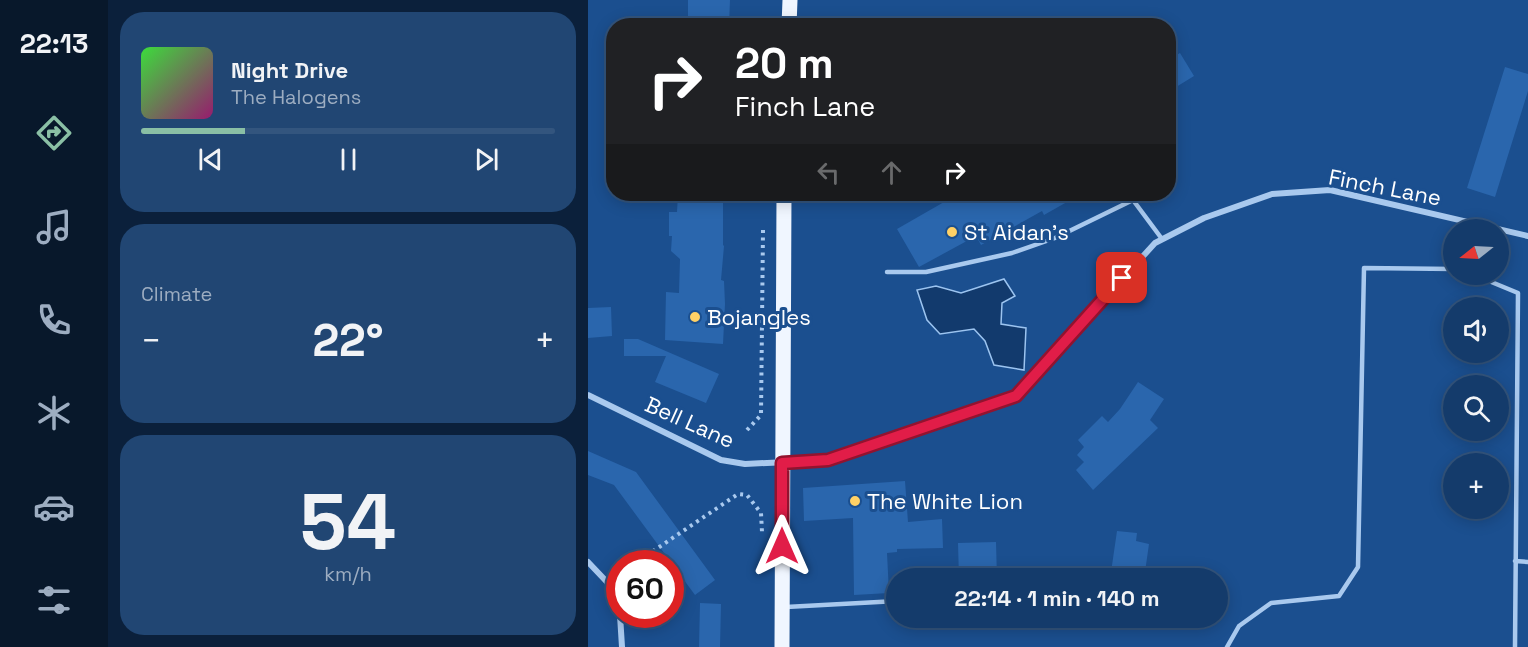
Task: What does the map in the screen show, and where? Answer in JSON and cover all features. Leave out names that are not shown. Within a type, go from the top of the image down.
[{"type":"main road","points":[[789,18],[790,0]]},
{"type":"main road","points":[[782,647],[784,201]]},
{"type":"street","name":"Finch Lane","points":[[782,463],[828,460],[1016,396],[1155,243],[1204,218],[1272,194],[1330,190],[1528,236]]},
{"type":"street","name":"Bell Lane","points":[[588,395],[721,460],[745,464],[782,463]]},
{"type":"street","points":[[588,562],[606,581]]},
{"type":"street","points":[[621,628],[622,647]]},
{"type":"lane","points":[[887,272],[926,272],[1012,253],[1055,237],[1131,201]]},
{"type":"lane","points":[[1134,201],[1162,239]]},
{"type":"lane","points":[[1227,647],[1239,626],[1271,603],[1339,596],[1358,567],[1364,268],[1443,269]]},
{"type":"lane","points":[[1499,285],[1518,293],[1515,647]]},
{"type":"lane","points":[[1515,561],[1528,562]]},
{"type":"lane","points":[[783,608],[886,602]]},
{"type":"path","points":[[747,430],[761,415],[763,220]]},
{"type":"path","points":[[655,550],[738,494],[747,495],[761,513],[762,536]]},
{"type":"water","points":[[1004,279],[1015,296],[1002,303],[1001,324],[1026,328],[1024,370],[994,365],[985,341],[974,329],[940,334],[927,320],[917,290],[936,286],[961,293]]},
{"type":"building","points":[[688,0],[730,0],[729,18],[688,18]]},
{"type":"building","points":[[1180,53],[1194,76],[1176,87],[1176,55]]},
{"type":"building","points":[[1505,67],[1528,74],[1528,91],[1495,197],[1467,188]]},
{"type":"building","points":[[678,201],[723,201],[724,246],[721,280],[724,281],[725,304],[723,344],[665,340],[666,292],[679,293],[680,259],[671,251],[672,236],[669,236],[669,212],[677,212]]},
{"type":"building","name":"St Aidan's","points":[[946,201],[1069,201],[1044,215],[1042,211],[981,245],[976,236],[919,267],[897,229]]},
{"type":"building","points":[[611,307],[612,336],[588,338],[588,308]]},
{"type":"building","points":[[624,339],[638,339],[719,374],[706,403],[655,382],[666,356],[624,356]]},
{"type":"building","points":[[1138,382],[1164,399],[1150,420],[1158,428],[1093,490],[1076,470],[1084,462],[1077,455],[1084,447],[1078,440],[1102,416],[1108,422]]},
{"type":"building","points":[[588,451],[636,472],[715,580],[695,595],[684,580],[684,550],[662,550],[614,485],[588,475]]},
{"type":"building","points":[[905,481],[908,522],[942,519],[943,548],[897,549],[897,552],[887,553],[886,593],[854,595],[853,518],[804,521],[803,488]]},
{"type":"building","points":[[1117,531],[1137,533],[1136,541],[1149,544],[1146,568],[1112,568]]},
{"type":"building","points":[[996,542],[997,568],[959,568],[958,543]]},
{"type":"building","points":[[700,603],[721,604],[720,647],[699,647]]},
{"type":"place","name":"St Aidan's","points":[[952,232]]},
{"type":"place","name":"Bojangles","points":[[695,317]]},
{"type":"place","name":"The White Lion","points":[[855,501]]},
{"type":"route","points":[[782,546],[782,463],[828,460],[1016,396],[1122,278]]}]
